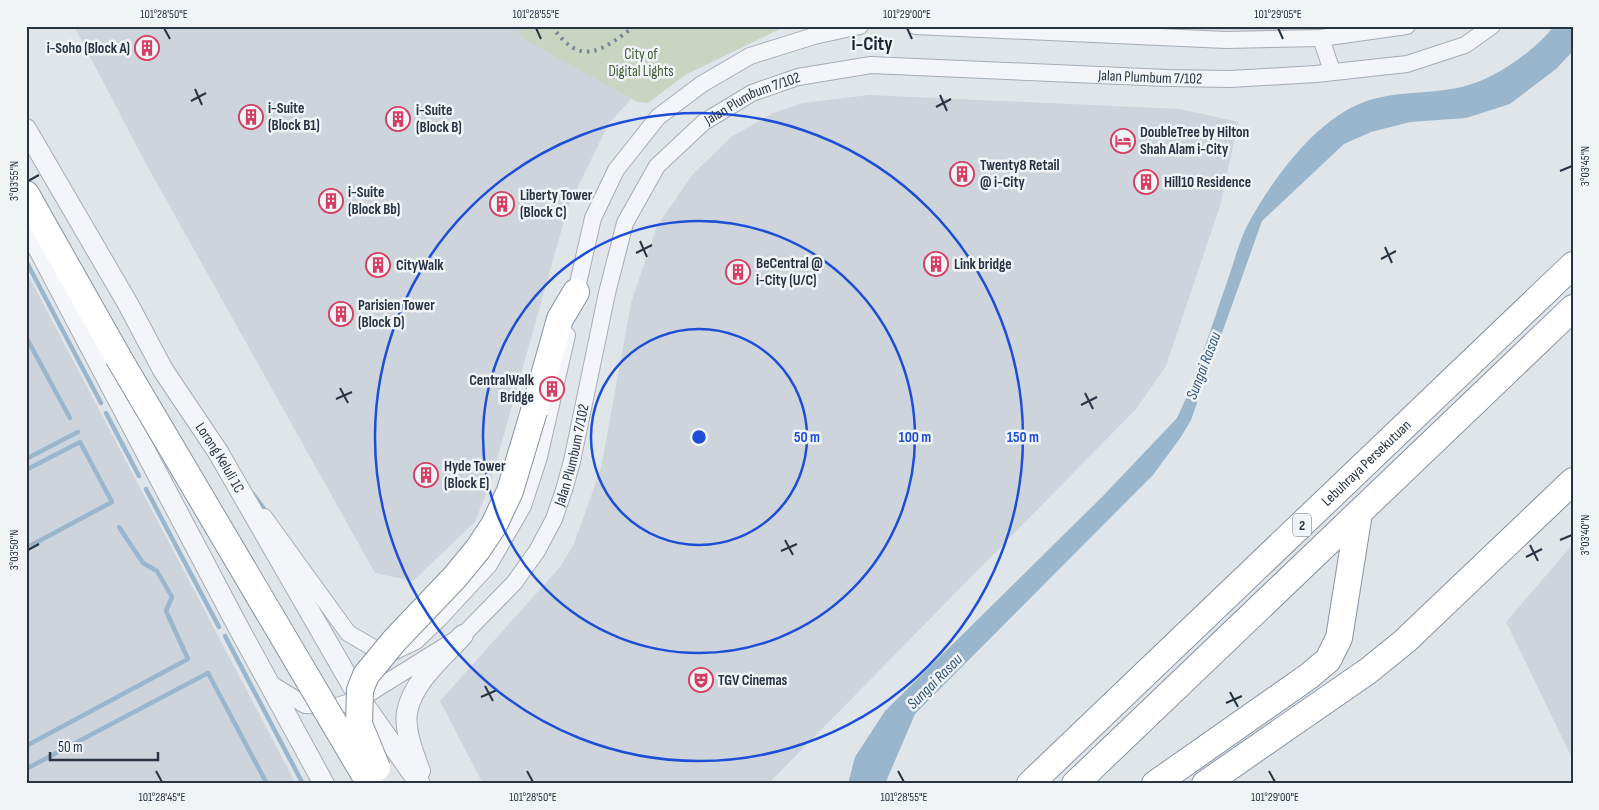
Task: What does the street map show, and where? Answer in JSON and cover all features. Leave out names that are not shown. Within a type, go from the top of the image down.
[{"type":"highway","points":[[26,194],[118,357],[370,784]]},
{"type":"highway","name":"Lebuhraya Persekutuan","points":[[1030,784],[1573,265]]},
{"type":"highway","points":[[386,784],[367,746],[359,724],[359,698],[366,675],[395,640],[467,563],[494,525],[510,491],[560,319],[576,292]]},
{"type":"highway","name":"Lebuhraya Persekutuan","points":[[1075,784],[1573,308]]},
{"type":"highway","points":[[1204,784],[1368,671],[1405,641],[1573,481]]},
{"type":"highway","points":[[1154,784],[1309,676],[1328,660],[1339,638],[1359,512]]},
{"type":"street","name":"Jalan Plumbum 7/102","points":[[218,452],[348,633],[377,650],[395,651],[416,641],[489,565],[523,506],[540,457],[592,218],[616,170],[658,117],[702,84],[750,56],[814,36],[860,26]]},
{"type":"street","points":[[914,26],[1216,39],[1321,38],[1407,26]]},
{"type":"street","name":"Jalan Plumbum 7/102","points":[[268,682],[305,705],[337,706],[360,699],[463,635],[514,583],[537,551],[554,519],[572,461],[607,294],[625,223],[657,166],[704,122],[752,93],[798,77],[871,65],[1167,78],[1247,78],[1332,72],[1407,64],[1465,45],[1492,26]]},
{"type":"street","points":[[1321,38],[1332,72]]},
{"type":"street","name":"Lorong Keluli 1C","points":[[26,129],[128,304],[163,370],[218,452],[360,699],[420,784]]},
{"type":"street","points":[[26,225],[324,784]]},
{"type":"street","points":[[425,784],[411,747],[407,712],[418,685],[463,635]]},
{"type":"shaded area","points":[[74,26],[748,26],[648,81],[609,123],[568,207],[490,484],[475,522],[413,581],[375,573],[145,162]]},
{"type":"shaded area","points":[[1155,26],[1361,26],[1338,30],[1276,31],[1168,29]]},
{"type":"shaded area","points":[[869,95],[1180,109],[1238,122],[1221,203],[1166,366],[1136,409],[768,784],[483,784],[440,701],[560,567],[574,544],[601,468],[631,303],[657,226],[693,174],[731,137],[773,113],[803,103]]},
{"type":"shaded area","points":[[26,271],[296,784],[26,784]]},
{"type":"shaded area","points":[[1573,544],[1573,760],[1506,622]]},
{"type":"green space","name":"City of Digital Lights","points":[[516,26],[786,26],[685,75],[648,103],[638,102],[522,38]]},
{"type":"water","name":"Sungai Rasau","points":[[1554,26],[1573,26],[1573,51],[1556,69],[1510,104],[1466,118],[1410,122],[1371,132],[1344,144],[1262,221],[1191,420],[1181,437],[1153,475],[915,714],[885,784],[848,784],[855,757],[885,711],[1102,497],[1177,418],[1188,394],[1244,232],[1269,190],[1296,154],[1328,123],[1364,102],[1399,94],[1457,88],[1484,80],[1523,56]]},
{"type":"waterway","points":[[26,261],[101,403]]},
{"type":"waterway","points":[[26,337],[70,418]]},
{"type":"waterway","points":[[106,413],[139,476]]},
{"type":"waterway","points":[[26,459],[78,432]]},
{"type":"waterway","points":[[26,470],[80,442],[112,502],[26,548]]},
{"type":"waterway","points":[[146,489],[219,627]]},
{"type":"waterway","points":[[253,494],[268,514]]},
{"type":"waterway","points":[[26,746],[188,659],[166,611],[172,597],[157,571],[143,563],[119,527]]},
{"type":"waterway","points":[[225,636],[303,784]]},
{"type":"waterway","points":[[26,769],[208,673],[267,784]]},
{"type":"railway","points":[[552,26],[573,48],[582,51],[602,48],[635,26]]},
{"type":"place","name":"i-Soho (Block A)","points":[[147,48]]},
{"type":"place","name":"i-Suite (Block B1)","points":[[251,117]]},
{"type":"place","name":"i-Suite (Block B)","points":[[398,119]]},
{"type":"place","name":"DoubleTree by Hilton Shah Alam i-City","points":[[1123,141]]},
{"type":"place","name":"Twenty8 Retail @ i-City","points":[[962,174]]},
{"type":"place","name":"Hill10 Residence","points":[[1146,182]]},
{"type":"place","name":"i-Suite (Block Bb)","points":[[331,201]]},
{"type":"place","name":"Liberty Tower (Block C)","points":[[502,204]]},
{"type":"place","name":"Link bridge","points":[[936,264]]},
{"type":"place","name":"CityWalk","points":[[378,265]]},
{"type":"place","name":"BeCentral @ i-City (U/C)","points":[[738,272]]},
{"type":"place","name":"Parisien Tower (Block D)","points":[[341,314]]},
{"type":"place","name":"CentralWalk Bridge","points":[[552,389]]},
{"type":"place","name":"Hyde Tower (Block E)","points":[[426,475]]},
{"type":"place","name":"TGV Cinemas","points":[[701,680]]},
{"type":"district","name":"i-City","points":[[872,44]]}]
